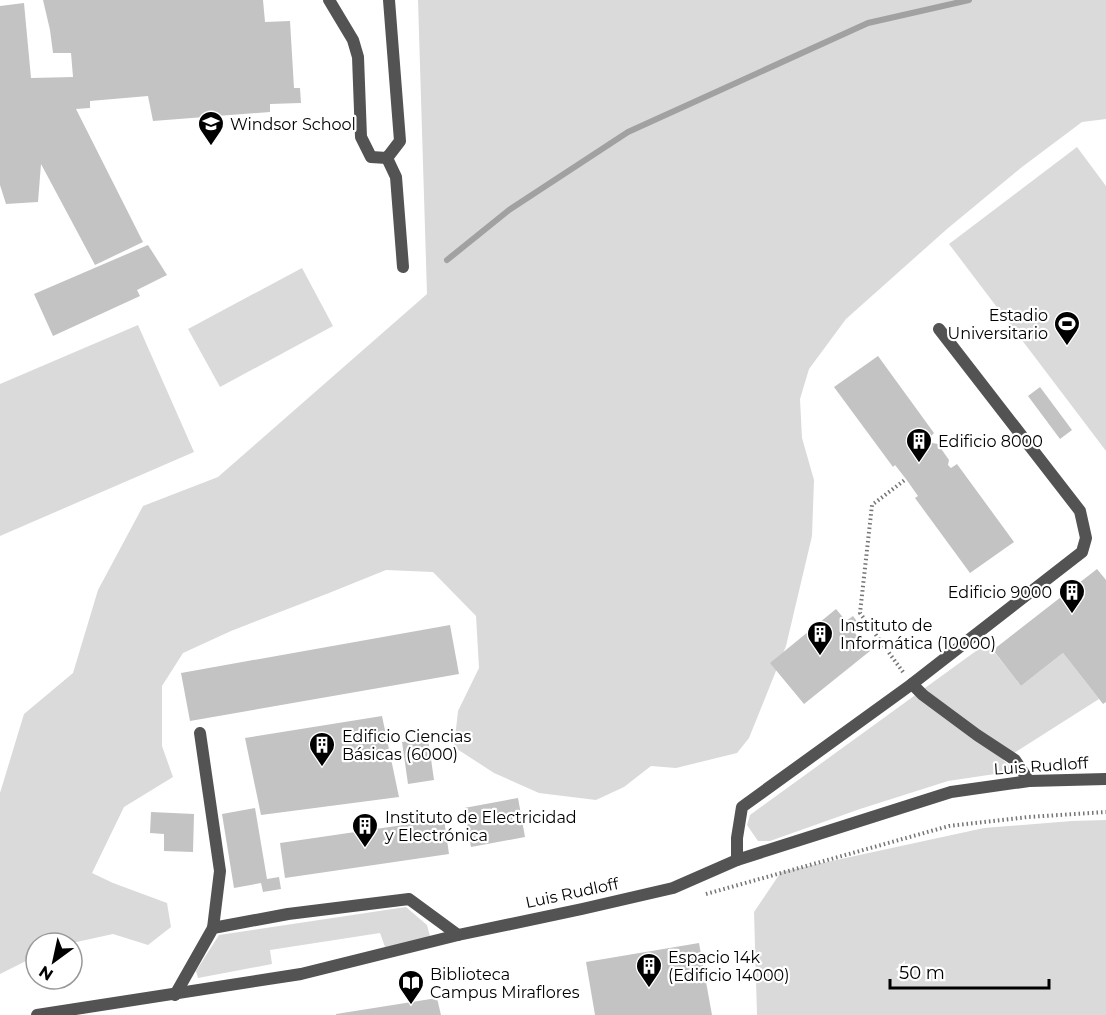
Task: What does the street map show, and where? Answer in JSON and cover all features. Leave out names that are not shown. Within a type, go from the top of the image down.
[{"type":"street","points":[[329,0],[353,40],[358,57],[361,137],[371,157],[387,158]]},
{"type":"street","points":[[387,158],[400,141],[389,0]]},
{"type":"street","points":[[387,158],[396,177],[403,267]]},
{"type":"street","points":[[737,860],[737,838],[742,807],[912,684],[1082,552],[1086,538],[1080,511],[939,329]]},
{"type":"street","points":[[912,684],[923,695],[977,735],[1015,760],[1029,782]]},
{"type":"street","points":[[174,994],[213,928],[220,871],[200,733]]},
{"type":"street","name":"Luis Rudloff","points":[[37,1015],[302,974],[458,935],[674,888],[737,860],[951,792],[1029,782],[1106,779]]},
{"type":"street","points":[[213,928],[288,914],[409,899],[458,935]]},
{"type":"path","points":[[906,479],[872,505],[860,613],[912,684]]},
{"type":"shaded area","points":[[418,0],[1106,0],[1106,119],[1082,122],[1022,167],[947,229],[846,319],[809,369],[800,399],[802,438],[814,480],[812,536],[786,646],[749,738],[737,753],[676,768],[651,766],[624,787],[596,800],[539,793],[494,773],[454,747],[458,711],[479,668],[476,616],[433,572],[386,570],[231,631],[183,653],[162,686],[162,746],[173,777],[124,807],[92,873],[167,903],[171,927],[148,945],[113,934],[84,940],[84,931],[24,931],[24,962],[0,974],[0,793],[24,714],[73,673],[98,590],[143,506],[218,477],[427,294]]},
{"type":"shaded area","name":"Estadio Universitario","points":[[1077,147],[1106,186],[1106,451],[949,244]]},
{"type":"shaded area","points":[[302,268],[333,326],[220,387],[188,329]]},
{"type":"shaded area","points":[[138,325],[194,452],[0,536],[0,384]]},
{"type":"shaded area","points":[[987,643],[1021,686],[1063,653],[1099,699],[1003,760],[1015,771],[948,781],[770,841],[758,841],[747,825],[750,815]]},
{"type":"shaded area","points":[[1106,820],[1106,1015],[757,1015],[754,912],[781,872],[984,828]]},
{"type":"shaded area","points":[[406,907],[427,925],[431,940],[385,947],[380,933],[270,950],[272,964],[198,978],[196,971],[219,935]]},
{"type":"building","points":[[43,0],[263,0],[265,22],[290,21],[294,88],[300,88],[301,103],[270,104],[270,112],[153,121],[148,96],[90,101],[90,108],[76,109],[143,242],[95,265],[41,164],[38,202],[6,204],[0,185],[0,6],[24,3],[31,78],[73,77],[71,53],[53,53]]},
{"type":"building","points":[[148,245],[167,275],[137,290],[140,296],[53,336],[34,294]]},
{"type":"building","name":"Edificio 8000","points":[[878,356],[934,433],[929,438],[932,443],[938,444],[949,460],[948,465],[951,468],[957,464],[1014,542],[970,573],[915,498],[918,496],[906,479],[895,465],[893,467],[834,387]]},
{"type":"building","points":[[1040,387],[1072,430],[1060,439],[1028,396]]},
{"type":"building","name":"Edificio 9000","points":[[1097,569],[1106,580],[1106,702],[1103,704],[1063,653],[1021,686],[993,650]]},
{"type":"building","name":"Instituto de Informática (10000)","points":[[836,609],[846,621],[853,616],[861,627],[854,632],[870,651],[804,704],[770,663]]},
{"type":"building","points":[[450,625],[459,674],[190,721],[181,673]]},
{"type":"building","name":"Edificio Ciencias Básicas (6000)","points":[[382,716],[399,797],[261,815],[245,738]]},
{"type":"building","points":[[428,738],[434,780],[408,784],[402,742]]},
{"type":"building","points":[[518,798],[525,837],[471,847],[464,808]]},
{"type":"building","points":[[255,808],[267,879],[279,877],[281,889],[263,892],[261,883],[234,888],[222,814]]},
{"type":"building","points":[[151,812],[194,814],[193,852],[164,851],[164,834],[150,833]]},
{"type":"building","name":"Instituto de Electricidad y Electrónica","points":[[444,819],[449,854],[285,878],[280,843]]},
{"type":"building","name":"Espacio 14k (Edificio 14000)","points":[[699,943],[712,1015],[595,1015],[586,962]]},
{"type":"building","name":"Biblioteca Campus Miraflores","points":[[437,998],[441,1015],[336,1015],[336,1014]]},
{"type":"waterway","points":[[447,260],[509,210],[628,132],[868,23],[969,0]]},
{"type":"place","name":"Windsor School","points":[[211,147]]},
{"type":"place","name":"Estadio Universitario","points":[[1067,347]]},
{"type":"place","name":"Edificio 8000","points":[[919,464]]},
{"type":"place","name":"Edificio 9000","points":[[1072,615]]},
{"type":"place","name":"Instituto de Informática (10000)","points":[[820,657]]},
{"type":"place","name":"Edificio Ciencias Básicas (6000)","points":[[322,768]]},
{"type":"place","name":"Instituto de Electricidad y Electrónica","points":[[365,849]]},
{"type":"place","name":"Espacio 14k (Edificio 14000)","points":[[649,989]]},
{"type":"place","name":"Biblioteca Campus Miraflores","points":[[411,1006]]}]
